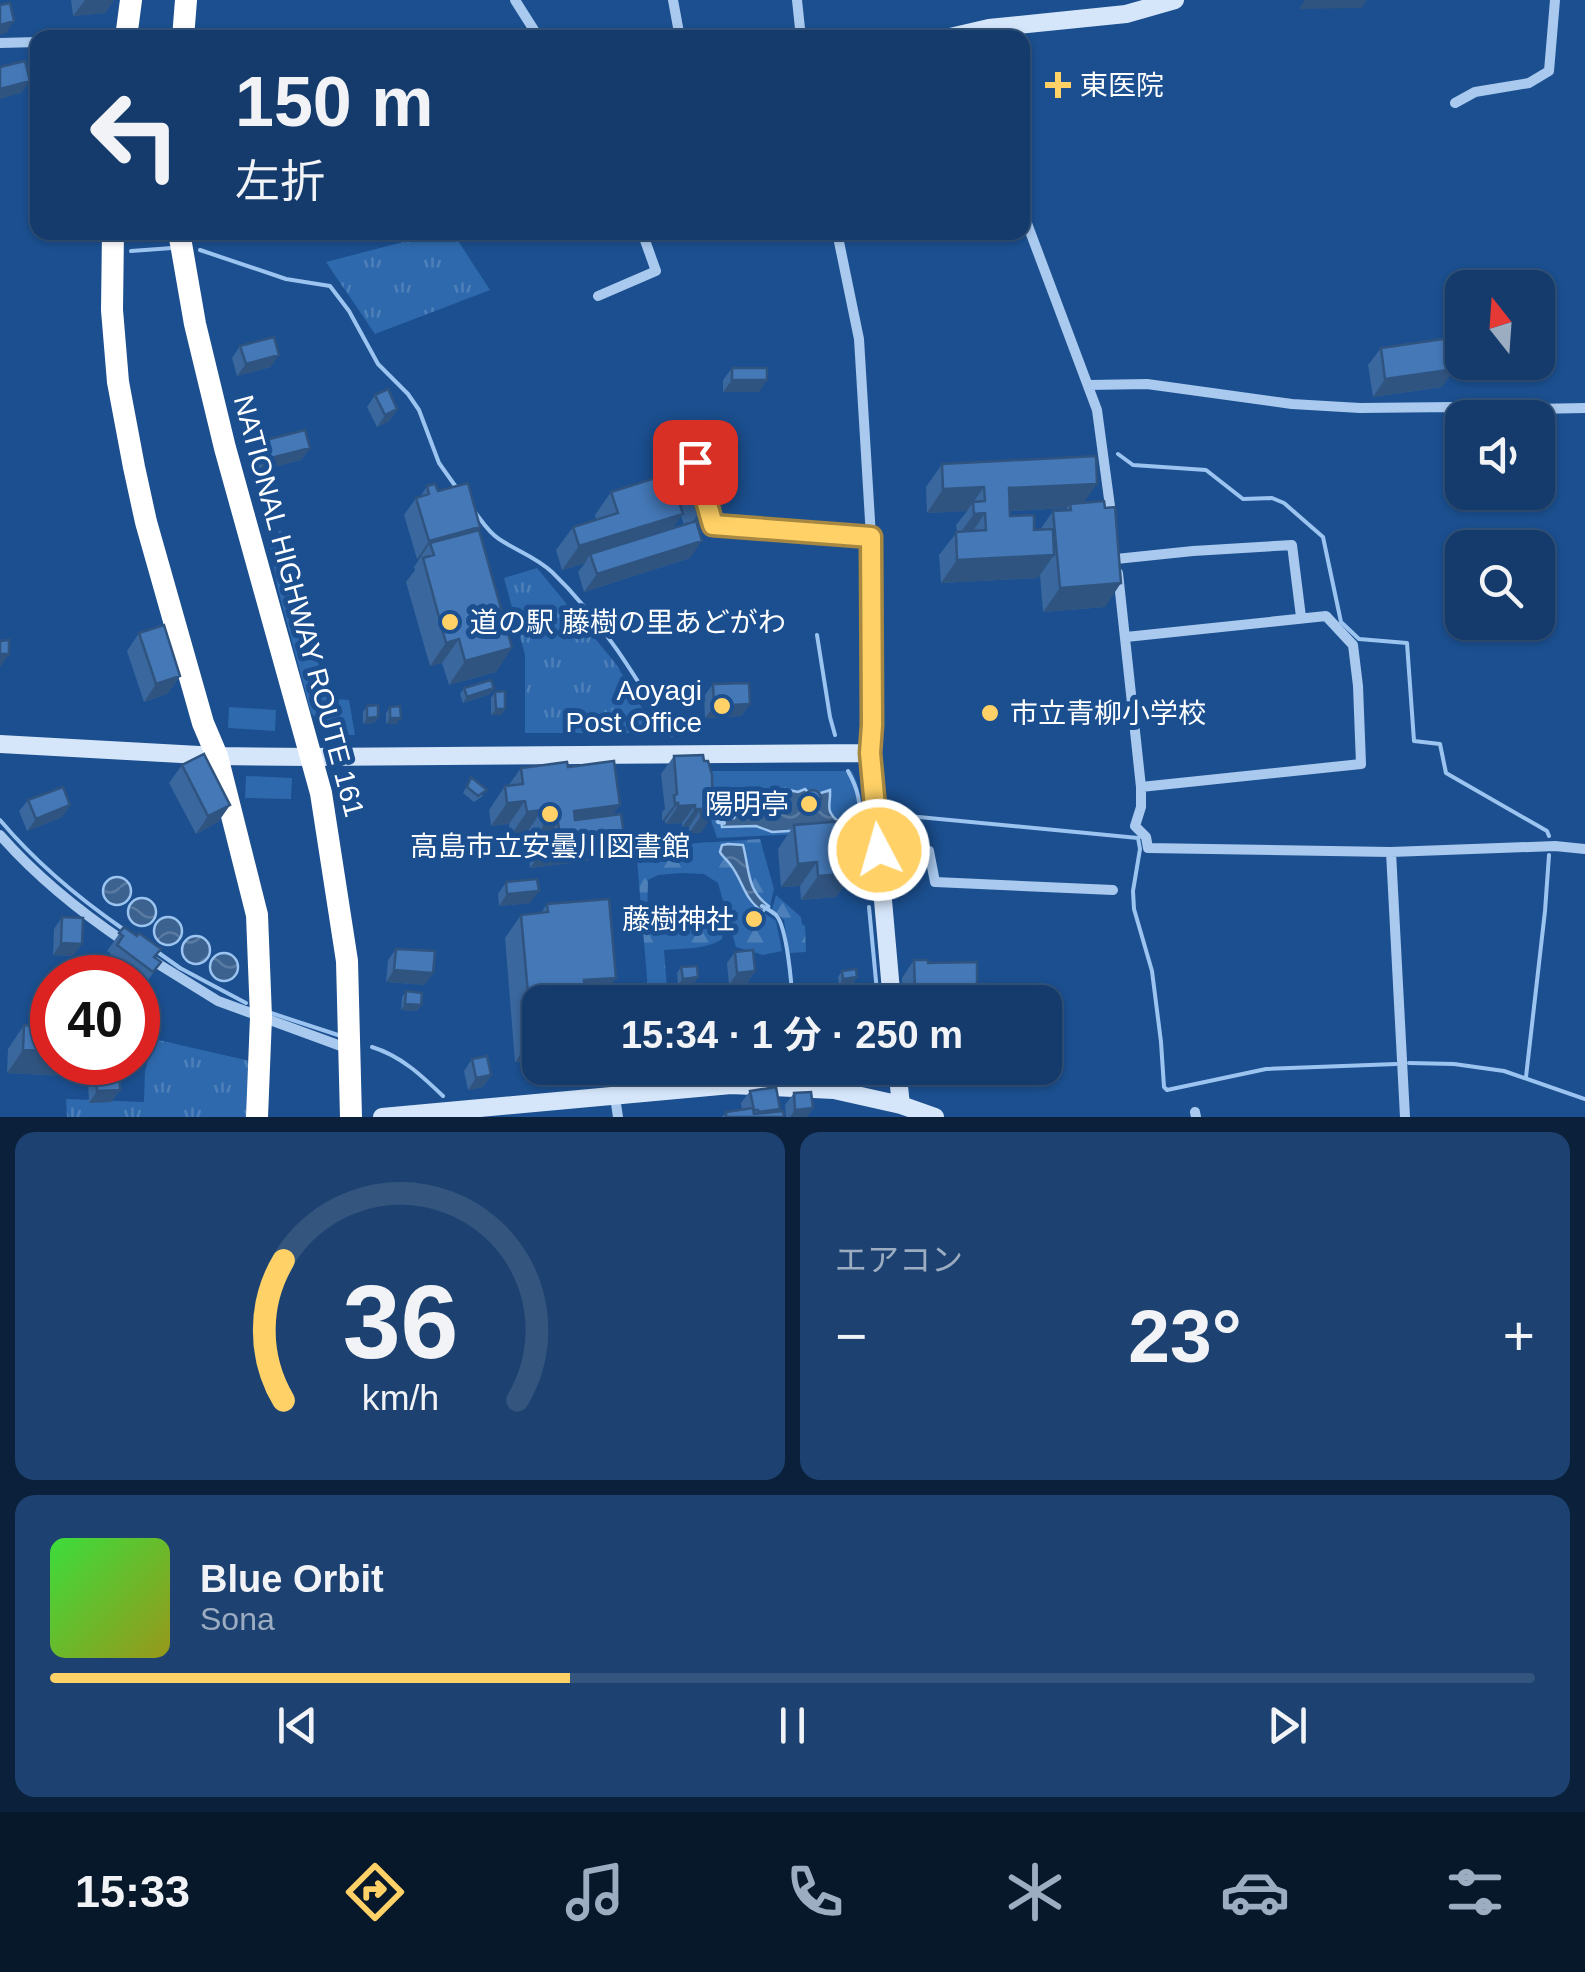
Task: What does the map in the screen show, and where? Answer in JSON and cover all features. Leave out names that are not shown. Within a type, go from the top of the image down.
[{"type":"highway","points":[[127,30],[132,0]]},
{"type":"highway","points":[[183,30],[186,0]]},
{"type":"highway","points":[[112,240],[118,382],[146,522],[203,723],[217,756],[257,915],[257,1117]]},
{"type":"highway","name":"NATIONAL HIGHWAY ROUTE 161","points":[[180,240],[195,324],[225,448],[321,794],[344,928],[351,1117]]},
{"type":"street","points":[[514,0],[533,30]]},
{"type":"street","points":[[673,0],[679,30]]},
{"type":"street","points":[[798,0],[800,30]]},
{"type":"street","points":[[980,30],[1126,14],[1176,0]]},
{"type":"street","points":[[1455,103],[1475,92],[1529,83],[1548,71],[1555,0]]},
{"type":"street","points":[[0,42],[30,42]]},
{"type":"street","points":[[1030,231],[1098,410],[1112,525]]},
{"type":"street","points":[[598,296],[656,270],[645,240]]},
{"type":"street","points":[[839,240],[860,340],[871,537],[870,753],[891,985]]},
{"type":"street","points":[[1089,384],[1147,384],[1292,404],[1360,408],[1585,408]]},
{"type":"street","points":[[704,493],[713,525],[871,537]]},
{"type":"street","points":[[1114,542],[1141,787],[1141,807],[1135,826],[1146,837],[1148,848],[1390,852],[1555,846],[1585,849]]},
{"type":"street","points":[[1116,559],[1292,545],[1301,617]]},
{"type":"street","points":[[1126,637],[1326,616],[1352,645],[1358,686],[1361,764],[1141,787]]},
{"type":"street","points":[[0,744],[312,758],[870,753]]},
{"type":"street","points":[[0,834],[48,884],[91,920],[218,1001],[350,1049]]},
{"type":"street","points":[[879,850],[929,851],[935,882],[1113,890]]},
{"type":"street","points":[[1390,852],[1405,1117]]},
{"type":"street","points":[[382,1117],[730,1085],[834,1090],[935,1117]]},
{"type":"street","points":[[899,1085],[901,1111]]},
{"type":"street","points":[[614,1097],[618,1117]]},
{"type":"green space","points":[[411,240],[458,240],[490,290],[375,334],[326,262]]},
{"type":"green space","points":[[280,530],[326,692],[336,699],[349,700],[355,735],[333,735],[311,713],[270,545]]},
{"type":"green space","points":[[537,568],[616,664],[657,733],[525,733],[525,655],[504,578]]},
{"type":"green space","points":[[229,707],[276,710],[275,731],[228,728]]},
{"type":"green space","points":[[694,771],[852,771],[860,793],[864,831],[717,838]]},
{"type":"green space","points":[[246,776],[292,778],[291,799],[245,798]]},
{"type":"green space","points":[[760,839],[774,889],[770,906],[754,886],[744,845],[722,845],[719,852],[752,905],[776,921],[782,951],[763,955],[736,947],[718,883],[704,874],[658,875],[648,880],[647,918],[642,919],[636,847]]},
{"type":"green space","points":[[776,895],[801,917],[806,952],[789,953],[784,920],[772,909]]},
{"type":"green space","points":[[707,922],[717,923],[723,932],[716,943],[664,950],[667,985],[648,985],[643,930]]},
{"type":"green space","points":[[160,1040],[250,1061],[247,1117],[67,1117],[66,1099],[144,1102],[145,1085],[160,1085]]},
{"type":"water","points":[[785,789],[805,789],[809,793],[830,790],[831,814],[839,822],[856,820],[857,827],[772,832],[756,826],[722,827],[721,819],[734,818],[743,800],[759,799]]},
{"type":"water","points":[[722,845],[743,845],[753,887],[770,907],[763,912],[751,901],[720,852]]},
{"type":"water","points":[[117,877],[127,881],[131,891],[127,901],[117,905],[107,901],[103,891],[107,881]]},
{"type":"water","points":[[142,898],[152,902],[156,912],[152,922],[142,926],[132,922],[128,912],[132,902]]},
{"type":"water","points":[[168,917],[178,921],[182,931],[178,941],[168,945],[158,941],[154,931],[158,921]]},
{"type":"water","points":[[196,936],[206,940],[210,950],[206,960],[196,964],[186,960],[182,950],[186,940]]},
{"type":"water","points":[[224,953],[234,957],[238,967],[234,977],[224,981],[214,977],[210,967],[214,957]]},
{"type":"building","points":[[10,3],[14,21],[0,25],[0,5]]},
{"type":"building","points":[[25,61],[30,81],[0,89],[0,67]]},
{"type":"building","points":[[274,337],[279,355],[246,364],[240,346]]},
{"type":"building","points":[[1445,339],[1445,370],[1385,379],[1381,348]]},
{"type":"building","points":[[732,368],[767,368],[767,380],[732,380]]},
{"type":"building","points":[[388,389],[397,409],[385,415],[375,395]]},
{"type":"building","points":[[305,430],[310,448],[267,459],[262,441]]},
{"type":"building","points":[[697,445],[709,485],[715,483],[722,507],[698,514],[694,489],[680,451]]},
{"type":"building","points":[[1096,456],[1097,484],[1009,488],[1010,516],[1034,515],[1034,530],[1053,529],[1054,555],[957,560],[956,532],[986,530],[985,513],[974,514],[973,502],[985,501],[984,487],[943,489],[942,464]]},
{"type":"building","points":[[687,468],[694,489],[677,495],[683,514],[579,546],[573,527],[618,513],[611,492]]},
{"type":"building","points":[[468,483],[480,527],[429,541],[416,498],[429,494],[427,486],[435,484],[438,491]]},
{"type":"building","points":[[1104,501],[1105,508],[1115,507],[1121,583],[1060,588],[1053,511],[1071,510],[1070,504]]},
{"type":"building","points":[[696,521],[702,541],[597,574],[590,554]]},
{"type":"building","points":[[479,530],[512,648],[465,661],[459,639],[446,643],[423,558],[434,555],[430,543]]},
{"type":"building","points":[[164,625],[180,676],[156,684],[139,633]]},
{"type":"building","points":[[9,640],[9,654],[0,654],[0,641]]},
{"type":"building","points":[[491,680],[494,688],[467,697],[464,688]]},
{"type":"building","points":[[749,683],[750,704],[714,706],[713,684]]},
{"type":"building","points":[[505,691],[505,709],[496,709],[495,692]]},
{"type":"building","points":[[378,705],[378,717],[367,718],[367,706]]},
{"type":"building","points":[[400,706],[401,718],[390,718],[390,707]]},
{"type":"building","points":[[204,754],[230,805],[208,816],[182,765]]},
{"type":"building","points":[[703,755],[712,775],[713,815],[701,816],[701,809],[695,809],[695,805],[675,804],[674,756]]},
{"type":"building","points":[[614,761],[620,805],[574,811],[575,820],[621,814],[624,835],[546,845],[545,836],[560,834],[558,823],[544,825],[542,810],[527,812],[525,801],[507,803],[505,786],[523,784],[521,768]]},
{"type":"building","points":[[471,777],[487,790],[478,796],[467,787]]},
{"type":"building","points":[[63,787],[70,805],[36,819],[28,800]]},
{"type":"building","points":[[813,790],[821,798],[813,806],[805,798]]},
{"type":"building","points":[[868,819],[872,857],[851,859],[853,873],[818,876],[817,862],[798,864],[794,825]]},
{"type":"building","points":[[537,879],[539,891],[507,894],[506,882]]},
{"type":"building","points":[[609,899],[616,978],[584,980],[584,985],[527,985],[521,915],[548,912],[547,904]]},
{"type":"building","points":[[62,917],[83,918],[82,944],[61,943]]},
{"type":"building","points":[[124,927],[161,949],[156,955],[130,955],[117,945],[123,936],[119,933]]},
{"type":"building","points":[[396,949],[435,951],[433,973],[394,970]]},
{"type":"building","points":[[753,950],[755,971],[737,973],[735,952]]},
{"type":"building","points":[[914,960],[977,962],[977,984],[988,985],[915,985]]},
{"type":"building","points":[[697,966],[698,977],[683,979],[681,967]]},
{"type":"building","points":[[856,969],[857,977],[843,979],[842,971]]},
{"type":"building","points":[[406,991],[422,993],[421,1005],[405,1004]]},
{"type":"building","points":[[24,1025],[30,1025],[30,1050],[23,1050]]},
{"type":"building","points":[[487,1056],[491,1075],[476,1078],[472,1059]]},
{"type":"building","points":[[97,1085],[120,1085],[120,1090],[97,1091]]},
{"type":"building","points":[[776,1087],[780,1109],[754,1110],[750,1091]]},
{"type":"building","points":[[811,1092],[813,1108],[795,1110],[794,1093]]},
{"type":"building","points":[[753,1108],[754,1114],[783,1111],[784,1117],[726,1117],[726,1112]]},
{"type":"waterway","points":[[131,251],[172,248]]},
{"type":"waterway","points":[[200,250],[286,279],[330,286],[349,311],[378,364],[419,410],[439,463],[456,487]]},
{"type":"waterway","points":[[1118,454],[1133,465],[1206,470],[1243,499],[1272,498],[1284,503],[1323,537],[1341,622],[1359,639],[1407,643],[1414,741],[1440,744],[1446,773],[1547,831],[1549,836]]},
{"type":"waterway","points":[[474,511],[495,536],[546,567],[570,590],[617,649],[671,735]]},
{"type":"waterway","points":[[817,635],[835,735]]},
{"type":"waterway","points":[[848,771],[858,796],[860,824]]},
{"type":"waterway","points":[[711,804],[718,822],[724,823]]},
{"type":"waterway","points":[[885,816],[1138,838],[1134,909],[1152,971],[1167,1090],[1266,1069],[1396,1064]]},
{"type":"waterway","points":[[0,820],[58,879],[123,929]]},
{"type":"waterway","points":[[1526,1077],[1549,855]]},
{"type":"waterway","points":[[864,863],[866,883]]},
{"type":"waterway","points":[[762,906],[780,921],[791,985]]},
{"type":"waterway","points":[[869,907],[876,985]]},
{"type":"waterway","points":[[156,951],[246,1003]]},
{"type":"waterway","points":[[271,1013],[338,1035]]},
{"type":"waterway","points":[[372,1047],[401,1061],[443,1096]]},
{"type":"waterway","points":[[1409,1063],[1504,1071],[1585,1099]]},
{"type":"place","name":"東医院","points":[[1058,85]]},
{"type":"place","name":"道の駅 藤樹の里あどがわ","points":[[450,622]]},
{"type":"place","name":"Aoyagi Post Office","points":[[722,706]]},
{"type":"place","name":"市立青柳小学校","points":[[990,713]]},
{"type":"place","name":"陽明亭","points":[[809,804]]},
{"type":"place","name":"高島市立安曇川図書館","points":[[550,814]]},
{"type":"place","name":"藤樹神社","points":[[754,919]]},
{"type":"route","points":[[695,462],[713,525],[871,537],[870,753],[879,850]]}]
